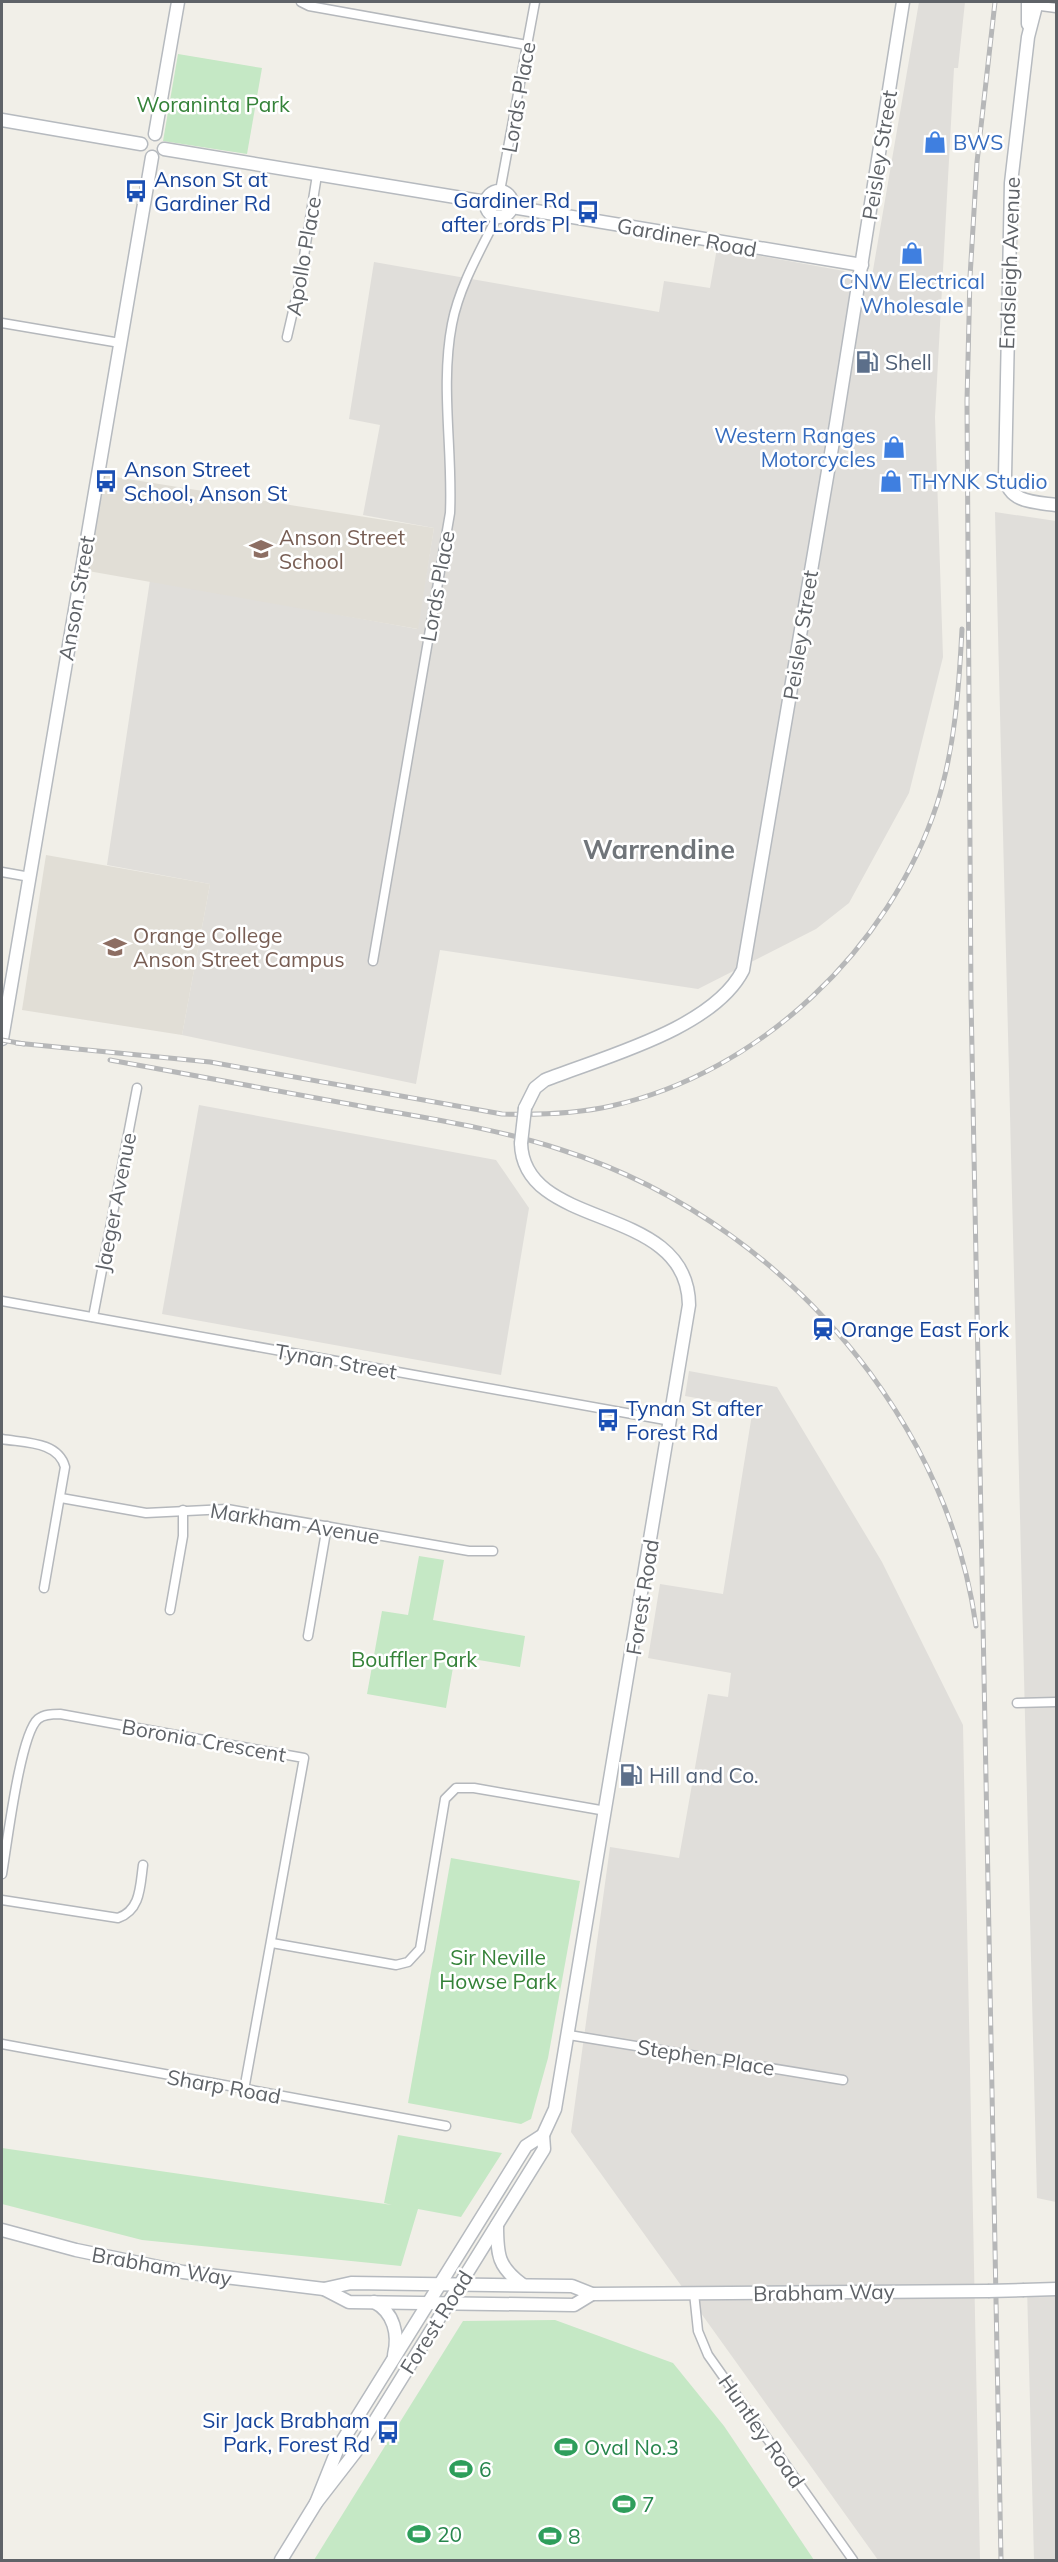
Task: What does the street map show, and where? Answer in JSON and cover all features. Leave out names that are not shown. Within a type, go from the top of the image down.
[{"type":"main road","points":[[155,134],[178,2]]},
{"type":"main road","name":"Peisley Street","points":[[521,1143],[525,1108],[535,1088],[546,1080],[640,1046],[705,1008],[733,986],[743,970],[862,265],[903,2]]},
{"type":"main road","name":"Endsleigh Avenue","points":[[1032,3],[1011,183],[1005,465],[1009,489],[1019,499],[1056,505]]},
{"type":"main road","points":[[2,120],[141,144]]},
{"type":"main road","points":[[155,134],[163,141],[164,149],[160,155],[152,158],[143,153],[141,144],[146,136],[155,134]]},
{"type":"main road","points":[[164,149],[486,202]]},
{"type":"main road","name":"Anson Street","points":[[2,1039],[152,158]]},
{"type":"main road","points":[[500,191],[508,195],[512,207],[508,214],[497,218],[488,210],[486,202],[493,193],[500,191]]},
{"type":"main road","name":"Gardiner Road","points":[[512,207],[862,265]]},
{"type":"main road","name":"Forest Road","points":[[281,2560],[316,2503],[357,2450],[544,2149],[543,2135],[555,2109],[569,2035],[689,1305],[687,1281],[681,1268],[657,1244],[541,1186],[523,1165],[521,1143]]},
{"type":"main road","name":"Forest Road","points":[[316,2503],[338,2448],[526,2146],[543,2135]]},
{"type":"main road","points":[[497,2224],[498,2253],[505,2271],[523,2285]]},
{"type":"main road","name":"Brabham Way","points":[[2,2230],[76,2250],[183,2272],[324,2289],[351,2283],[572,2286],[592,2294],[1056,2289]]},
{"type":"main road","name":"Brabham Way","points":[[324,2289],[349,2302],[574,2305],[592,2294]]},
{"type":"main road","points":[[374,2302],[385,2310],[394,2325],[396,2347],[392,2362]]},
{"type":"street","points":[[301,2],[309,6],[527,45]]},
{"type":"street","name":"Lords Place","points":[[500,191],[535,2]]},
{"type":"street","points":[[1032,3],[1056,8]]},
{"type":"street","name":"Apollo Place","points":[[287,337],[296,301],[317,175]]},
{"type":"street","name":"Lords Place","points":[[374,961],[450,513],[452,476],[446,379],[452,322],[471,270],[497,218]]},
{"type":"street","points":[[2,323],[120,343]]},
{"type":"street","points":[[2,872],[30,877]]},
{"type":"street","name":"Jaeger Avenue","points":[[93,1317],[137,1088]]},
{"type":"street","name":"Tynan Street","points":[[2,1301],[671,1421]]},
{"type":"street","points":[[2,1438],[48,1447],[63,1458],[65,1467],[61,1498],[44,1588]]},
{"type":"street","name":"Markham Avenue","points":[[61,1498],[136,1512],[227,1509],[469,1551],[493,1551]]},
{"type":"street","points":[[170,1610],[183,1536],[183,1510]]},
{"type":"street","points":[[308,1636],[327,1527]]},
{"type":"street","points":[[1017,1703],[1056,1702]]},
{"type":"street","name":"Boronia Crescent","points":[[2,1874],[26,1741],[38,1718],[60,1714],[304,1758],[244,2090]]},
{"type":"street","points":[[272,1943],[396,1965],[408,1962],[420,1949],[445,1799],[456,1788],[474,1788],[606,1811]]},
{"type":"street","points":[[2,1900],[118,1918],[128,1915],[135,1907],[143,1865]]},
{"type":"street","name":"Stephen Place","points":[[569,2035],[843,2080]]},
{"type":"street","name":"Sharp Road","points":[[2,2044],[446,2126]]},
{"type":"street","name":"Huntley Road","points":[[694,2293],[698,2331],[708,2355],[853,2560]]},
{"type":"shaded area","points":[[919,2],[965,2],[958,68],[954,68],[935,417],[943,657],[909,793],[849,903],[816,929],[698,989],[440,950],[416,1084],[182,1035],[210,884],[107,865],[150,580],[417,629],[434,528],[363,515],[380,425],[349,419],[374,262],[659,312],[664,281],[710,288],[717,248],[872,276]]},
{"type":"shaded area","name":"Anson Street School","points":[[103,475],[434,528],[418,629],[88,571]]},
{"type":"shaded area","points":[[995,512],[1056,521],[1056,2202],[1037,2198]]},
{"type":"shaded area","name":"Orange College Anson Street Campus","points":[[46,855],[210,884],[182,1035],[22,1010]]},
{"type":"shaded area","points":[[199,1105],[496,1160],[529,1208],[501,1375],[162,1314]]},
{"type":"shaded area","points":[[689,1371],[777,1387],[882,1562],[963,1725],[980,2560],[878,2560],[571,2132],[610,1847],[679,1858],[708,1694],[728,1697],[731,1673],[648,1658],[660,1584],[723,1594],[753,1408],[685,1396]]},
{"type":"shaded area","points":[[1027,2286],[1056,2291],[1056,2560],[1034,2560]]},
{"type":"green space","name":"Woraninta Park","points":[[178,54],[262,68],[247,154],[163,141]]},
{"type":"green space","name":"Bouffler Park","points":[[419,1556],[444,1560],[433,1620],[525,1636],[520,1667],[455,1656],[446,1708],[367,1694],[382,1611],[408,1615]]},
{"type":"green space","name":"Sir Neville Howse Park","points":[[451,1858],[580,1881],[548,2058],[531,2119],[521,2124],[408,2103]]},
{"type":"green space","points":[[398,2135],[502,2153],[461,2217],[418,2209],[401,2266],[142,2240],[2,2204],[2,2148],[392,2205],[384,2203]]},
{"type":"green space","points":[[555,2320],[673,2363],[724,2426],[814,2560],[314,2560],[463,2321]]},
{"type":"railway","points":[[995,2],[977,162],[970,277],[967,401],[971,998],[1001,2560]]},
{"type":"railway","points":[[16,1043],[210,1062],[502,1114],[584,1111],[611,1106],[666,1089],[718,1065],[767,1034],[812,997],[852,954],[887,907],[916,857],[943,783],[955,717],[962,629]]},
{"type":"railway","points":[[2,1040],[24,1044]]},
{"type":"railway","points":[[110,1060],[435,1119],[510,1135],[559,1149],[605,1166],[691,1209],[732,1236],[806,1299],[870,1373],[890,1402],[908,1431],[939,1492],[962,1557],[976,1626]]},
{"type":"place","name":"BWS","points":[[935,142]]},
{"type":"place","name":"Anson St at Gardiner Rd","points":[[136,191]]},
{"type":"place","name":"Gardiner Rd after Lords Pl","points":[[588,212]]},
{"type":"place","name":"CNW Electrical Wholesale","points":[[912,253]]},
{"type":"place","name":"Shell","points":[[867,362]]},
{"type":"place","name":"Western Ranges Motorcycles","points":[[894,447]]},
{"type":"place","name":"Anson Street School, Anson St","points":[[106,481]]},
{"type":"place","name":"THYNK Studio","points":[[891,481]]},
{"type":"place","name":"Anson Street School","points":[[261,549]]},
{"type":"place","name":"Orange College Anson Street Campus","points":[[115,947]]},
{"type":"place","name":"Orange East Fork","points":[[823,1329]]},
{"type":"place","name":"Tynan St after Forest Rd","points":[[608,1420]]},
{"type":"place","name":"Hill and Co.","points":[[631,1775]]},
{"type":"place","name":"Sir Jack Brabham Park, Forest Rd","points":[[388,2432]]},
{"type":"place","name":"Oval No.3","points":[[566,2447]]},
{"type":"place","name":"6","points":[[461,2469]]},
{"type":"place","name":"7","points":[[624,2504]]},
{"type":"place","name":"20","points":[[419,2534]]},
{"type":"place","name":"8","points":[[550,2536]]},
{"type":"district","name":"Warrendine","points":[[659,849]]}]
